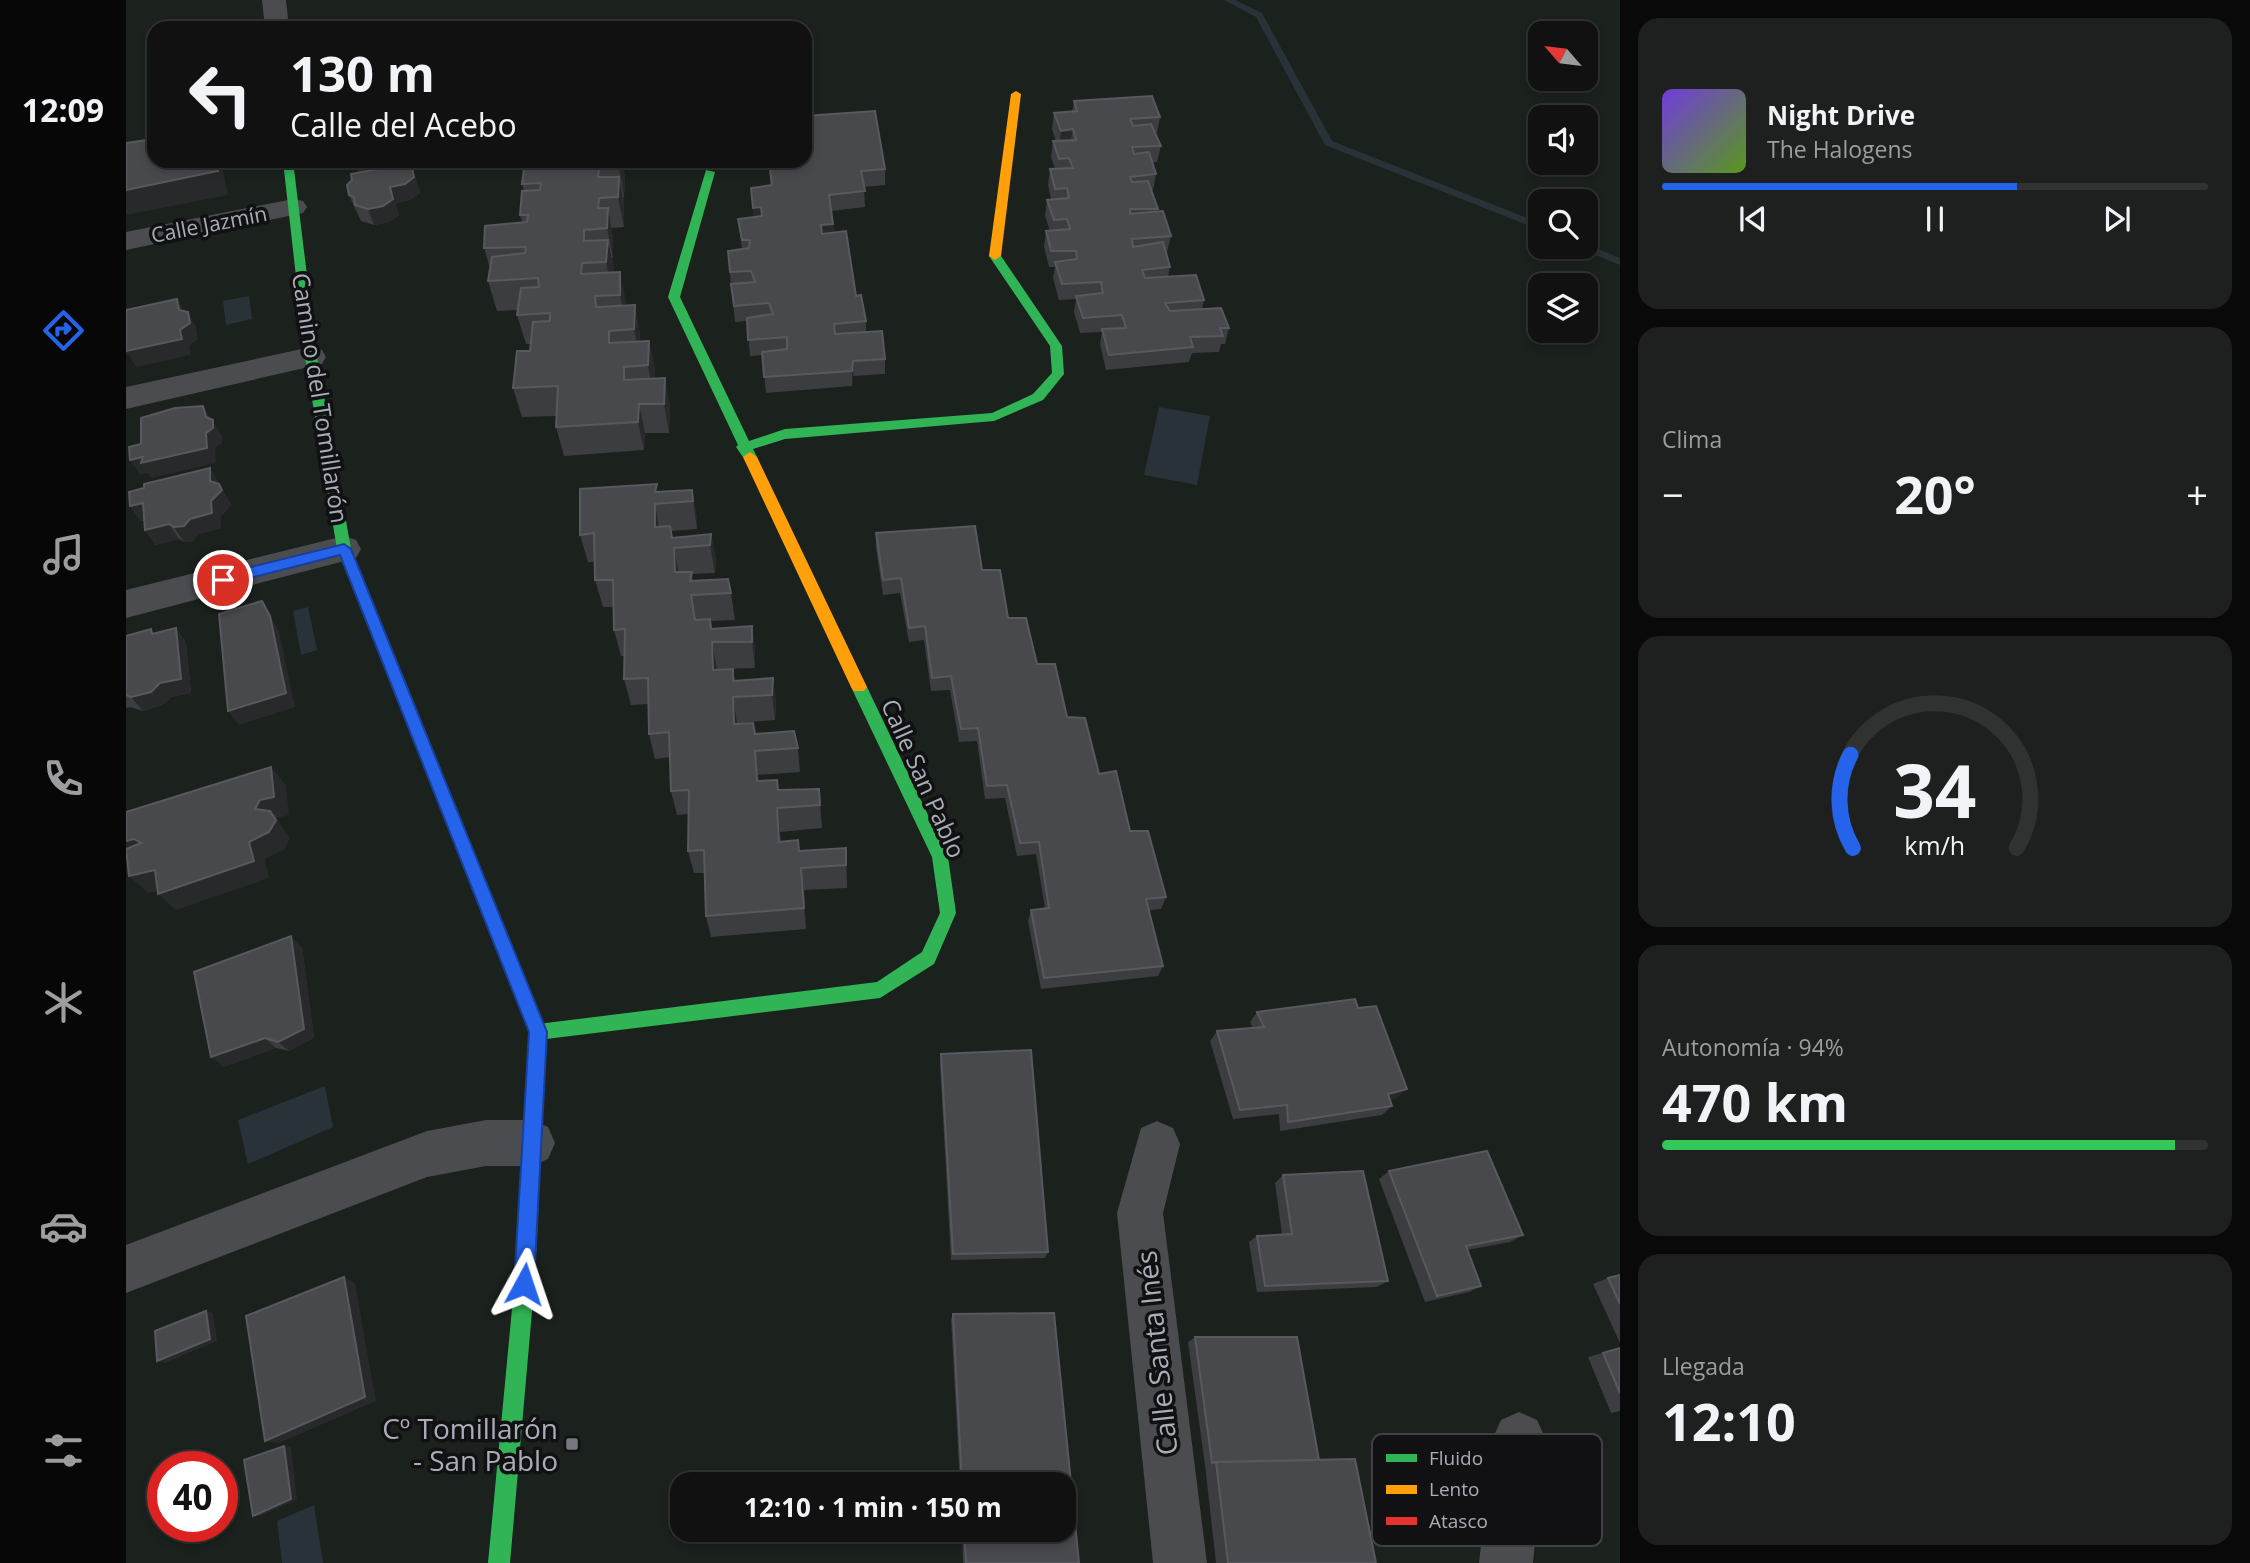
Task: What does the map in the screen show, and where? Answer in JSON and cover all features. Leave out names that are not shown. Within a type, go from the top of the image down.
[{"type":"street","points":[[274,0],[276,21]]},
{"type":"street","points":[[743,447],[786,434],[994,416],[1038,397],[1058,374],[1056,346],[994,255],[1016,94]]},
{"type":"street","name":"Camino del Tomillarón","points":[[289,168],[311,357],[344,549],[538,1032],[527,1256],[499,1563]]},
{"type":"street","name":"Calle San Pablo","points":[[538,1032],[880,990],[928,958],[948,913],[940,857],[674,297],[710,172]]},
{"type":"street","name":"Calle Jazmín","points":[[126,241],[293,207]]},
{"type":"street","points":[[126,398],[311,357]]},
{"type":"street","points":[[126,604],[344,549]]},
{"type":"street","points":[[126,1269],[427,1154],[486,1143],[533,1143]]},
{"type":"street","name":"Calle Santa Inés","points":[[1157,1144],[1140,1213],[1180,1563]]},
{"type":"shaded area","points":[[126,0],[1620,0],[1620,1563],[126,1563]]},
{"type":"shaded area","points":[[249,296],[252,319],[226,325],[223,301]]},
{"type":"shaded area","points":[[1159,407],[1210,416],[1197,485],[1144,475]]},
{"type":"shaded area","points":[[308,607],[317,650],[301,655],[293,611]]},
{"type":"shaded area","points":[[325,1086],[333,1127],[248,1164],[238,1120]]},
{"type":"shaded area","points":[[314,1505],[323,1563],[282,1563],[277,1521]]},
{"type":"building","points":[[1152,96],[1160,117],[1130,119],[1133,126],[1151,124],[1161,146],[1132,147],[1134,154],[1149,152],[1156,174],[1130,177],[1132,182],[1148,181],[1158,209],[1130,209],[1130,214],[1163,211],[1171,236],[1132,239],[1133,247],[1163,242],[1170,267],[1142,270],[1145,278],[1196,275],[1204,300],[1165,303],[1170,311],[1221,308],[1229,328],[1220,328],[1223,336],[1190,337],[1193,347],[1109,355],[1102,329],[1126,328],[1122,315],[1083,318],[1076,296],[1103,293],[1101,282],[1062,284],[1055,262],[1077,259],[1076,251],[1051,251],[1046,231],[1070,229],[1067,219],[1054,220],[1047,200],[1069,198],[1067,188],[1055,189],[1050,169],[1073,168],[1069,158],[1059,159],[1053,141],[1076,140],[1073,129],[1061,131],[1054,113],[1077,111],[1074,101]]},
{"type":"building","points":[[875,111],[885,169],[861,171],[865,191],[829,195],[833,224],[821,225],[822,234],[846,231],[856,296],[861,295],[866,321],[834,324],[835,334],[882,331],[885,359],[853,361],[852,371],[764,377],[762,352],[787,349],[787,337],[748,340],[747,318],[773,314],[769,303],[734,306],[731,284],[755,282],[751,271],[730,272],[728,251],[749,248],[750,240],[742,240],[738,219],[762,216],[761,207],[753,208],[751,188],[772,185],[770,168],[812,168],[812,116]]},
{"type":"building","points":[[147,140],[147,168],[217,168],[218,171],[126,190],[126,143]]},
{"type":"building","points":[[384,168],[412,168],[414,177],[405,184],[390,187],[393,199],[383,206],[368,209],[355,205],[354,197],[349,195],[347,185],[352,180],[351,174]]},
{"type":"building","points":[[524,168],[599,168],[598,177],[619,177],[618,197],[599,198],[598,208],[608,208],[607,228],[584,230],[584,241],[608,240],[606,262],[582,263],[581,274],[620,272],[620,295],[595,296],[596,307],[635,305],[634,329],[609,331],[609,343],[649,341],[648,365],[624,367],[624,380],[665,378],[664,404],[639,404],[638,422],[556,427],[558,386],[513,388],[517,351],[530,351],[533,322],[550,321],[550,313],[517,315],[521,288],[539,287],[538,278],[488,281],[492,257],[525,253],[526,247],[484,248],[485,226],[527,222],[528,215],[520,215],[522,191],[540,190],[541,183],[522,184]]},
{"type":"building","points":[[177,299],[179,310],[188,312],[190,323],[180,330],[182,339],[126,351],[126,310]]},
{"type":"building","points":[[203,406],[206,417],[213,420],[213,428],[206,433],[207,448],[141,463],[143,457],[130,460],[129,447],[141,444],[141,418],[175,408]]},
{"type":"building","points":[[210,468],[210,481],[219,484],[222,490],[211,501],[212,513],[190,519],[184,526],[174,527],[169,524],[145,530],[143,503],[130,506],[129,492],[144,488],[144,484]]},
{"type":"building","points":[[657,484],[655,492],[692,490],[693,501],[655,504],[655,527],[670,526],[672,538],[711,534],[710,545],[674,548],[675,572],[692,572],[690,581],[728,579],[731,593],[691,595],[695,620],[710,619],[711,629],[752,626],[752,642],[712,642],[713,670],[733,669],[733,681],[773,678],[772,695],[733,697],[734,724],[753,723],[755,734],[794,731],[798,748],[755,751],[757,781],[777,780],[778,790],[819,789],[820,805],[777,808],[779,842],[798,840],[799,851],[846,848],[846,865],[801,868],[804,908],[706,916],[704,850],[688,851],[689,790],[671,791],[669,732],[649,734],[648,678],[624,679],[625,629],[614,630],[613,580],[595,580],[594,533],[580,535],[580,489]]},
{"type":"building","points":[[975,526],[982,570],[1000,570],[1008,618],[1026,618],[1037,664],[1055,664],[1067,717],[1085,718],[1099,774],[1116,771],[1130,831],[1148,831],[1166,897],[1146,899],[1163,966],[1044,978],[1031,910],[1049,908],[1039,842],[1020,843],[1007,785],[987,786],[978,728],[961,729],[951,676],[932,678],[925,626],[909,628],[901,578],[883,580],[876,533]]},
{"type":"building","points":[[262,601],[270,616],[286,693],[228,711],[219,614]]},
{"type":"building","points":[[176,628],[181,679],[160,683],[151,692],[131,697],[126,695],[126,636],[151,629],[152,634]]},
{"type":"building","points":[[271,767],[274,797],[260,800],[255,809],[270,811],[276,820],[269,832],[249,842],[254,861],[158,894],[155,870],[129,876],[126,849],[141,843],[134,839],[126,841],[126,812]]},
{"type":"building","points":[[291,936],[304,1029],[278,1042],[265,1038],[211,1057],[194,972]]},
{"type":"building","points":[[1355,999],[1358,1008],[1376,1006],[1407,1089],[1388,1094],[1392,1106],[1288,1122],[1287,1105],[1240,1110],[1217,1031],[1264,1027],[1257,1012]]},
{"type":"building","points":[[1031,1050],[1048,1252],[953,1254],[941,1054]]},
{"type":"building","points":[[1487,1151],[1523,1235],[1466,1246],[1481,1286],[1437,1296],[1389,1171]]},
{"type":"building","points":[[1363,1171],[1388,1281],[1265,1286],[1257,1236],[1292,1234],[1283,1175]]},
{"type":"building","points":[[1620,1275],[1620,1304],[1608,1278]]},
{"type":"building","points":[[344,1277],[365,1397],[265,1441],[246,1316]]},
{"type":"building","points":[[206,1311],[210,1339],[157,1361],[155,1331]]},
{"type":"building","points":[[1054,1313],[1070,1472],[961,1472],[953,1314]]},
{"type":"building","points":[[1195,1337],[1297,1337],[1319,1460],[1212,1463]]},
{"type":"building","points":[[1620,1348],[1620,1393],[1603,1353]]},
{"type":"building","points":[[284,1446],[291,1499],[253,1516],[244,1460]]},
{"type":"building","points":[[1355,1459],[1376,1563],[1228,1563],[1216,1462]]},
{"type":"building","points":[[1076,1533],[1079,1563],[966,1563],[965,1542],[1076,1542]]},
{"type":"waterway","points":[[1228,0],[1259,15],[1328,143],[1528,222]]},
{"type":"waterway","points":[[1598,253],[1620,262]]},
{"type":"traffic: fast","points":[[289,168],[311,357],[344,549],[409,710]]},
{"type":"traffic: fast","points":[[710,172],[674,297],[750,457]]},
{"type":"traffic: fast","points":[[743,447],[785,434],[994,417],[1038,397],[1058,374],[1056,346],[995,256]]},
{"type":"traffic: fast","points":[[538,1032],[880,990],[928,958],[948,913],[940,857],[859,687]]},
{"type":"traffic: fast","points":[[499,1563],[525,1277]]},
{"type":"traffic: slow","points":[[995,256],[1016,94]]},
{"type":"traffic: slow","points":[[750,457],[859,687]]},
{"type":"traffic: slow","points":[[525,1277],[537,1042]]},
{"type":"traffic: jam","points":[[409,710],[538,1032],[537,1042]]},
{"type":"place","name":"Cº Tomillarón - San Pablo","points":[[572,1444]]},
{"type":"route","points":[[223,580],[344,549],[538,1032],[524,1284]]}]
